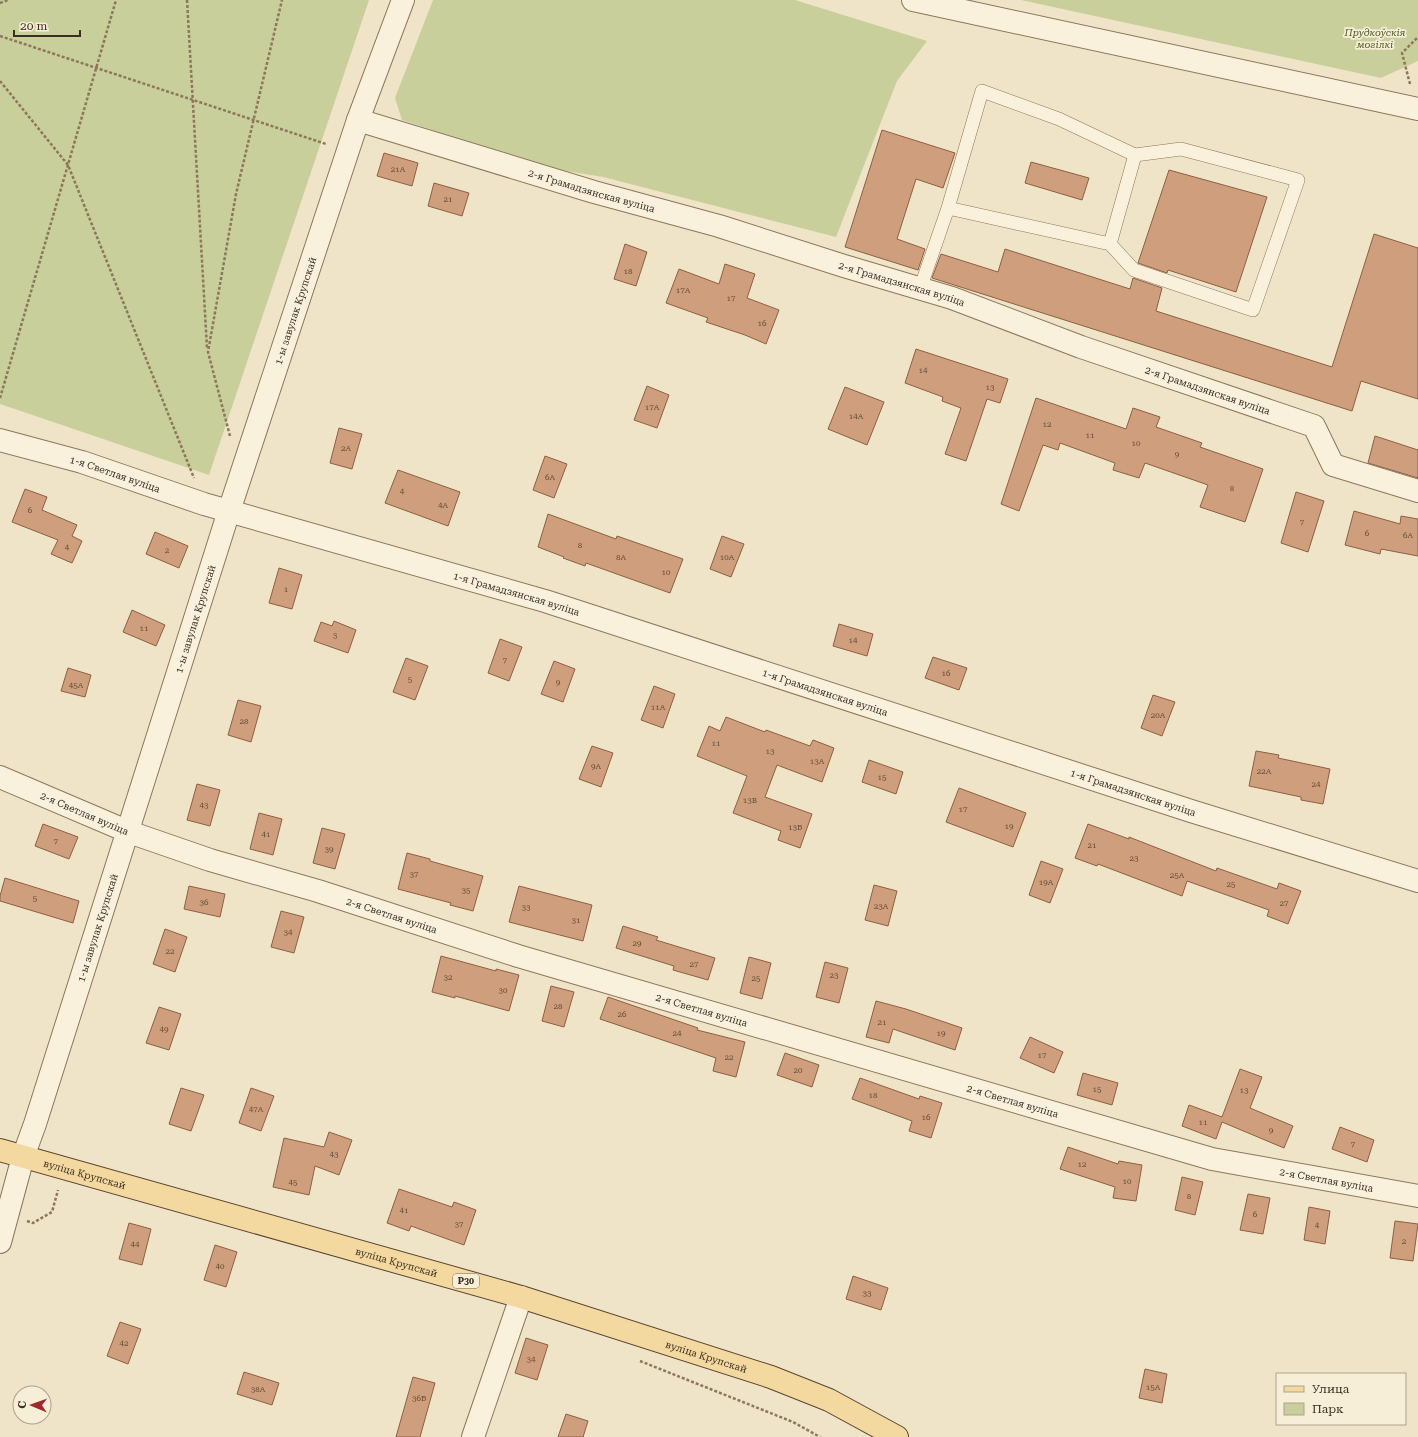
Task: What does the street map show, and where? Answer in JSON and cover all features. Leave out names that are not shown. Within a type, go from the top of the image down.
[{"type":"main road","name":"вуліца Крупскай","points":[[0,1150],[521,1296],[771,1377],[829,1400],[897,1437]]},
{"type":"street","name":"1-ы завулак Крупскай","points":[[0,1242],[23,1157],[129,832],[229,511],[358,120],[402,0]]},
{"type":"street","points":[[913,0],[1418,109]]},
{"type":"street","name":"2-я Грамадзянская вуліца","points":[[358,120],[594,192],[719,226],[844,266],[952,298],[1081,347],[1314,426],[1333,465],[1418,491]]},
{"type":"street","name":"1-я Светлая вуліца","points":[[0,440],[82,462],[204,504],[229,511]]},
{"type":"street","name":"1-я Грамадзянская вуліца","points":[[229,511],[545,602],[1198,813],[1418,881]]},
{"type":"street","name":"2-я Светлая вуліца","points":[[0,777],[129,832],[210,860],[318,891],[518,956],[1212,1159],[1418,1196]]},
{"type":"street","points":[[473,1437],[521,1296]]},
{"type":"lane","points":[[920,289],[948,208],[982,91],[1059,119],[1135,155],[1181,149],[1298,180],[1253,310],[1134,270],[1110,244],[948,208]]},
{"type":"lane","points":[[1110,244],[1135,155]]},
{"type":"path","points":[[0,3],[8,0]]},
{"type":"path","points":[[0,398],[116,0]]},
{"type":"path","points":[[187,0],[208,352],[231,440]]},
{"type":"path","points":[[208,352],[236,194],[282,0]]},
{"type":"path","points":[[0,36],[348,151]]},
{"type":"path","points":[[1418,37],[1402,53],[1418,109]]},
{"type":"path","points":[[0,80],[68,165],[204,504]]},
{"type":"path","points":[[8,1216],[33,1223],[52,1212],[64,1169]]},
{"type":"path","points":[[635,1359],[793,1422],[820,1437]]},
{"type":"green space","points":[[0,0],[369,0],[209,475],[0,404]]},
{"type":"green space","points":[[433,0],[795,0],[927,41],[897,81],[836,237],[603,177],[548,168],[402,120],[395,98]]},
{"type":"green space","name":"Прудкоўскія могілкі","points":[[1021,0],[1418,0],[1418,61],[1381,78]]},
{"type":"building","points":[[882,130],[955,153],[943,188],[916,179],[897,239],[925,249],[918,270],[845,247]]},
{"type":"building","points":[[384,153],[418,163],[412,186],[377,176]]},
{"type":"building","points":[[1031,162],[1089,178],[1082,200],[1025,183]]},
{"type":"building","points":[[1169,170],[1267,197],[1236,292],[1168,270],[1167,273],[1138,263]]},
{"type":"building","points":[[434,183],[469,193],[462,216],[428,206]]},
{"type":"building","points":[[1374,234],[1418,248],[1418,399],[1361,381],[1352,411],[932,278],[941,254],[998,272],[1005,249],[1130,289],[1133,278],[1162,288],[1156,311],[1332,367]]},
{"type":"building","points":[[625,244],[647,252],[636,286],[614,279]]},
{"type":"building","points":[[725,264],[755,274],[747,298],[779,310],[766,344],[745,335],[706,322],[708,318],[666,303],[679,269],[719,284]]},
{"type":"building","points":[[916,349],[1008,379],[1000,403],[987,399],[966,461],[945,454],[961,408],[942,401],[943,397],[905,383]]},
{"type":"building","points":[[647,386],[669,395],[657,428],[634,420]]},
{"type":"building","points":[[845,387],[884,402],[867,445],[828,429]]},
{"type":"building","points":[[1036,398],[1126,429],[1133,408],[1160,417],[1156,427],[1202,443],[1200,447],[1263,469],[1245,522],[1200,507],[1208,485],[1145,463],[1139,478],[1113,470],[1115,463],[1060,443],[1058,450],[1043,445],[1019,511],[1001,504]]},
{"type":"building","points":[[339,428],[362,434],[352,469],[330,463]]},
{"type":"building","points":[[1375,436],[1418,450],[1418,478],[1368,463]]},
{"type":"building","points":[[545,456],[567,464],[554,498],[533,490]]},
{"type":"building","points":[[398,470],[460,492],[448,526],[385,503]]},
{"type":"building","points":[[25,489],[47,497],[42,510],[77,525],[72,536],[82,541],[72,563],[51,554],[58,540],[12,522]]},
{"type":"building","points":[[1296,492],[1324,501],[1308,552],[1281,543]]},
{"type":"building","points":[[1354,511],[1400,524],[1401,516],[1418,519],[1418,556],[1381,549],[1380,554],[1345,545]]},
{"type":"building","points":[[548,514],[616,539],[617,536],[683,559],[670,593],[586,563],[585,566],[538,547]]},
{"type":"building","points":[[155,532],[188,546],[179,568],[146,554]]},
{"type":"building","points":[[722,536],[744,544],[731,577],[710,569]]},
{"type":"building","points":[[279,568],[302,575],[292,609],[269,603]]},
{"type":"building","points":[[132,610],[165,625],[156,646],[123,632]]},
{"type":"building","points":[[334,621],[356,630],[348,653],[314,641],[321,622],[332,626]]},
{"type":"building","points":[[839,624],[873,634],[867,656],[833,646]]},
{"type":"building","points":[[500,639],[522,647],[509,681],[488,673]]},
{"type":"building","points":[[933,657],[967,668],[959,690],[925,678]]},
{"type":"building","points":[[406,658],[428,666],[415,700],[393,692]]},
{"type":"building","points":[[554,661],[575,669],[563,702],[541,694]]},
{"type":"building","points":[[68,668],[91,675],[85,697],[61,691]]},
{"type":"building","points":[[654,686],[675,694],[663,728],[641,720]]},
{"type":"building","points":[[1153,695],[1175,702],[1162,736],[1141,728]]},
{"type":"building","points":[[238,700],[261,706],[251,742],[228,735]]},
{"type":"building","points":[[726,717],[765,732],[766,730],[810,746],[813,740],[834,748],[822,782],[777,765],[765,797],[812,814],[800,848],[778,840],[781,831],[733,813],[747,776],[697,756],[709,726],[720,731]]},
{"type":"building","points":[[592,746],[613,753],[601,787],[579,779]]},
{"type":"building","points":[[1256,751],[1279,755],[1278,758],[1330,769],[1323,804],[1301,800],[1301,797],[1249,786]]},
{"type":"building","points":[[869,760],[903,772],[896,794],[862,782]]},
{"type":"building","points":[[197,784],[220,790],[210,826],[187,820]]},
{"type":"building","points":[[959,788],[1026,813],[1013,847],[946,822]]},
{"type":"building","points":[[259,813],[282,819],[273,855],[250,849]]},
{"type":"building","points":[[43,824],[78,837],[69,859],[35,846]]},
{"type":"building","points":[[1088,824],[1129,839],[1129,837],[1216,871],[1217,868],[1277,889],[1279,883],[1301,891],[1288,924],[1267,916],[1269,910],[1187,881],[1182,896],[1098,864],[1097,866],[1075,858]]},
{"type":"building","points":[[322,828],[345,834],[335,869],[313,863]]},
{"type":"building","points":[[407,853],[483,876],[473,911],[450,905],[451,903],[398,889]]},
{"type":"building","points":[[1041,861],[1063,869],[1050,903],[1029,895]]},
{"type":"building","points":[[5,878],[79,901],[73,923],[0,901]]},
{"type":"building","points":[[874,885],[897,891],[888,926],[865,920]]},
{"type":"building","points":[[189,886],[225,894],[220,917],[184,909]]},
{"type":"building","points":[[519,886],[592,905],[583,941],[509,922]]},
{"type":"building","points":[[281,911],[304,917],[294,953],[271,947]]},
{"type":"building","points":[[623,926],[658,937],[656,940],[715,958],[708,980],[673,970],[674,966],[616,948]]},
{"type":"building","points":[[165,929],[187,937],[175,972],[153,964]]},
{"type":"building","points":[[441,956],[496,971],[496,969],[519,975],[509,1011],[455,996],[455,998],[432,992]]},
{"type":"building","points":[[749,957],[771,963],[762,999],[740,993]]},
{"type":"building","points":[[825,962],[848,968],[839,1003],[816,997]]},
{"type":"building","points":[[551,986],[574,992],[564,1027],[542,1021]]},
{"type":"building","points":[[608,997],[698,1028],[697,1030],[745,1042],[736,1077],[713,1071],[716,1058],[600,1019]]},
{"type":"building","points":[[876,1001],[906,1009],[962,1028],[955,1050],[893,1029],[889,1043],[866,1037]]},
{"type":"building","points":[[159,1007],[181,1014],[169,1050],[146,1043]]},
{"type":"building","points":[[1030,1037],[1063,1052],[1054,1073],[1020,1058]]},
{"type":"building","points":[[785,1053],[819,1065],[812,1087],[777,1075]]},
{"type":"building","points":[[1240,1069],[1262,1077],[1250,1108],[1293,1126],[1284,1148],[1222,1122],[1216,1139],[1182,1126],[1189,1105],[1222,1117]]},
{"type":"building","points":[[1083,1073],[1118,1083],[1112,1105],[1077,1095]]},
{"type":"building","points":[[860,1078],[919,1099],[920,1096],[942,1103],[931,1138],[909,1131],[912,1121],[852,1099]]},
{"type":"building","points":[[181,1088],[204,1095],[191,1131],[169,1124]]},
{"type":"building","points":[[251,1088],[274,1096],[261,1131],[239,1123]]},
{"type":"building","points":[[1340,1127],[1374,1140],[1367,1162],[1332,1149]]},
{"type":"building","points":[[329,1132],[352,1140],[339,1175],[315,1166],[309,1195],[273,1187],[284,1138],[324,1147]]},
{"type":"building","points":[[1068,1147],[1118,1164],[1119,1161],[1142,1165],[1136,1201],[1113,1198],[1115,1187],[1060,1169]]},
{"type":"building","points":[[1182,1177],[1203,1182],[1195,1215],[1175,1210]]},
{"type":"building","points":[[399,1189],[452,1207],[454,1202],[476,1210],[464,1245],[411,1226],[409,1231],[387,1223]]},
{"type":"building","points":[[1248,1194],[1270,1198],[1263,1234],[1240,1230]]},
{"type":"building","points":[[1309,1207],[1330,1211],[1325,1244],[1304,1240]]},
{"type":"building","points":[[1395,1221],[1418,1224],[1413,1261],[1390,1258]]},
{"type":"building","points":[[129,1223],[151,1229],[142,1265],[119,1259]]},
{"type":"building","points":[[215,1245],[237,1252],[226,1287],[204,1280]]},
{"type":"building","points":[[853,1276],[888,1288],[881,1310],[846,1299]]},
{"type":"building","points":[[120,1322],[141,1329],[128,1364],[107,1356]]},
{"type":"building","points":[[526,1338],[548,1345],[537,1380],[515,1373]]},
{"type":"building","points":[[1145,1369],[1167,1374],[1162,1403],[1139,1398]]},
{"type":"building","points":[[244,1372],[279,1383],[272,1405],[237,1394]]},
{"type":"building","points":[[413,1377],[435,1383],[420,1437],[396,1437]]},
{"type":"building","points":[[566,1414],[588,1421],[583,1437],[558,1437]]}]
